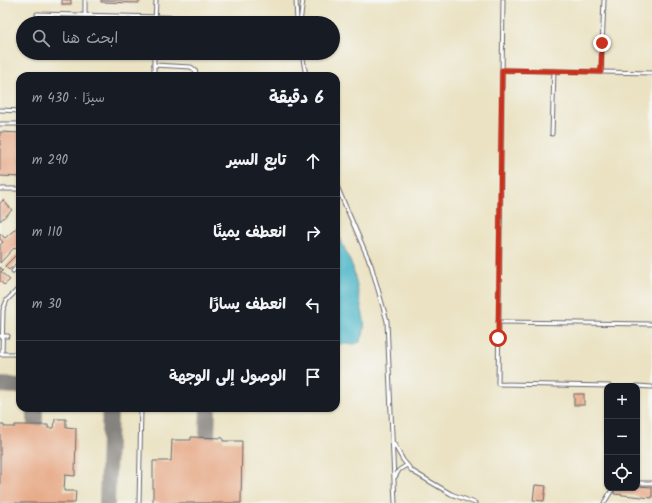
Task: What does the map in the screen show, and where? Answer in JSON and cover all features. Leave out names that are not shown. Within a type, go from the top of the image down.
[{"type":"lane","points":[[85,0],[85,15]]},
{"type":"lane","points":[[155,16],[156,0]]},
{"type":"lane","points":[[296,0],[298,16]]},
{"type":"lane","points":[[300,16],[303,0]]},
{"type":"lane","points":[[503,0],[498,384],[604,386]]},
{"type":"lane","points":[[601,72],[604,0]]},
{"type":"lane","points":[[37,14],[120,16]]},
{"type":"lane","points":[[154,60],[154,72]]},
{"type":"lane","points":[[303,60],[305,72]]},
{"type":"lane","points":[[154,65],[191,67],[196,72]]},
{"type":"lane","points":[[502,70],[652,73]]},
{"type":"lane","points":[[552,134],[554,71]]},
{"type":"lane","points":[[0,110],[16,111]]},
{"type":"lane","points":[[0,124],[16,124]]},
{"type":"lane","points":[[0,189],[16,189]]},
{"type":"lane","points":[[340,193],[371,265],[387,321],[395,503]]},
{"type":"lane","points":[[16,291],[8,298],[4,306],[1,336],[1,354],[16,354]]},
{"type":"lane","points":[[498,322],[652,324]]},
{"type":"lane","points":[[1,336],[8,336]]},
{"type":"lane","points":[[640,386],[652,387]]},
{"type":"lane","points":[[139,503],[141,412]]},
{"type":"lane","points":[[393,442],[407,466],[412,471],[451,494],[475,503]]},
{"type":"lane","points":[[394,480],[399,470],[407,466]]},
{"type":"lane","points":[[640,483],[652,483]]},
{"type":"lane","points":[[604,503],[611,491]]},
{"type":"water","points":[[340,238],[353,268],[364,320],[364,328],[360,342],[355,344],[340,344]]},
{"type":"building","points":[[62,0],[71,0],[71,4],[62,4]]},
{"type":"building","points":[[101,0],[139,0],[139,3],[101,2]]},
{"type":"building","points":[[0,132],[16,133],[16,177],[0,176]]},
{"type":"building","points":[[3,200],[12,210],[0,221],[0,203]]},
{"type":"building","points":[[16,228],[16,248],[14,248],[0,263],[0,245],[3,242],[0,239],[0,233],[5,238]]},
{"type":"building","points":[[16,255],[16,263],[9,270],[5,266]]},
{"type":"building","points":[[0,267],[3,270],[1,272],[10,280],[4,285],[0,281]]},
{"type":"building","points":[[574,394],[584,394],[584,405],[574,405]]},
{"type":"building","points":[[55,419],[66,419],[66,427],[76,428],[75,476],[65,475],[64,491],[76,491],[75,503],[0,503],[0,425],[4,425],[4,427],[15,427],[15,425],[48,425],[48,428],[54,428]]},
{"type":"building","points":[[191,437],[223,438],[223,441],[242,441],[241,503],[153,503],[153,461],[171,461],[172,440],[191,440]]},
{"type":"building","points":[[535,485],[546,486],[544,501],[533,500]]},
{"type":"building","points":[[640,486],[652,487],[652,498],[614,494],[614,491],[640,491]]},
{"type":"taxiway","points":[[0,385],[16,386]]},
{"type":"taxiway","points":[[35,412],[35,423]]},
{"type":"taxiway","points":[[107,503],[110,412]]},
{"type":"taxiway","points":[[207,437],[208,412]]},
{"type":"route","points":[[498,338],[502,70],[601,72],[602,43]]}]
